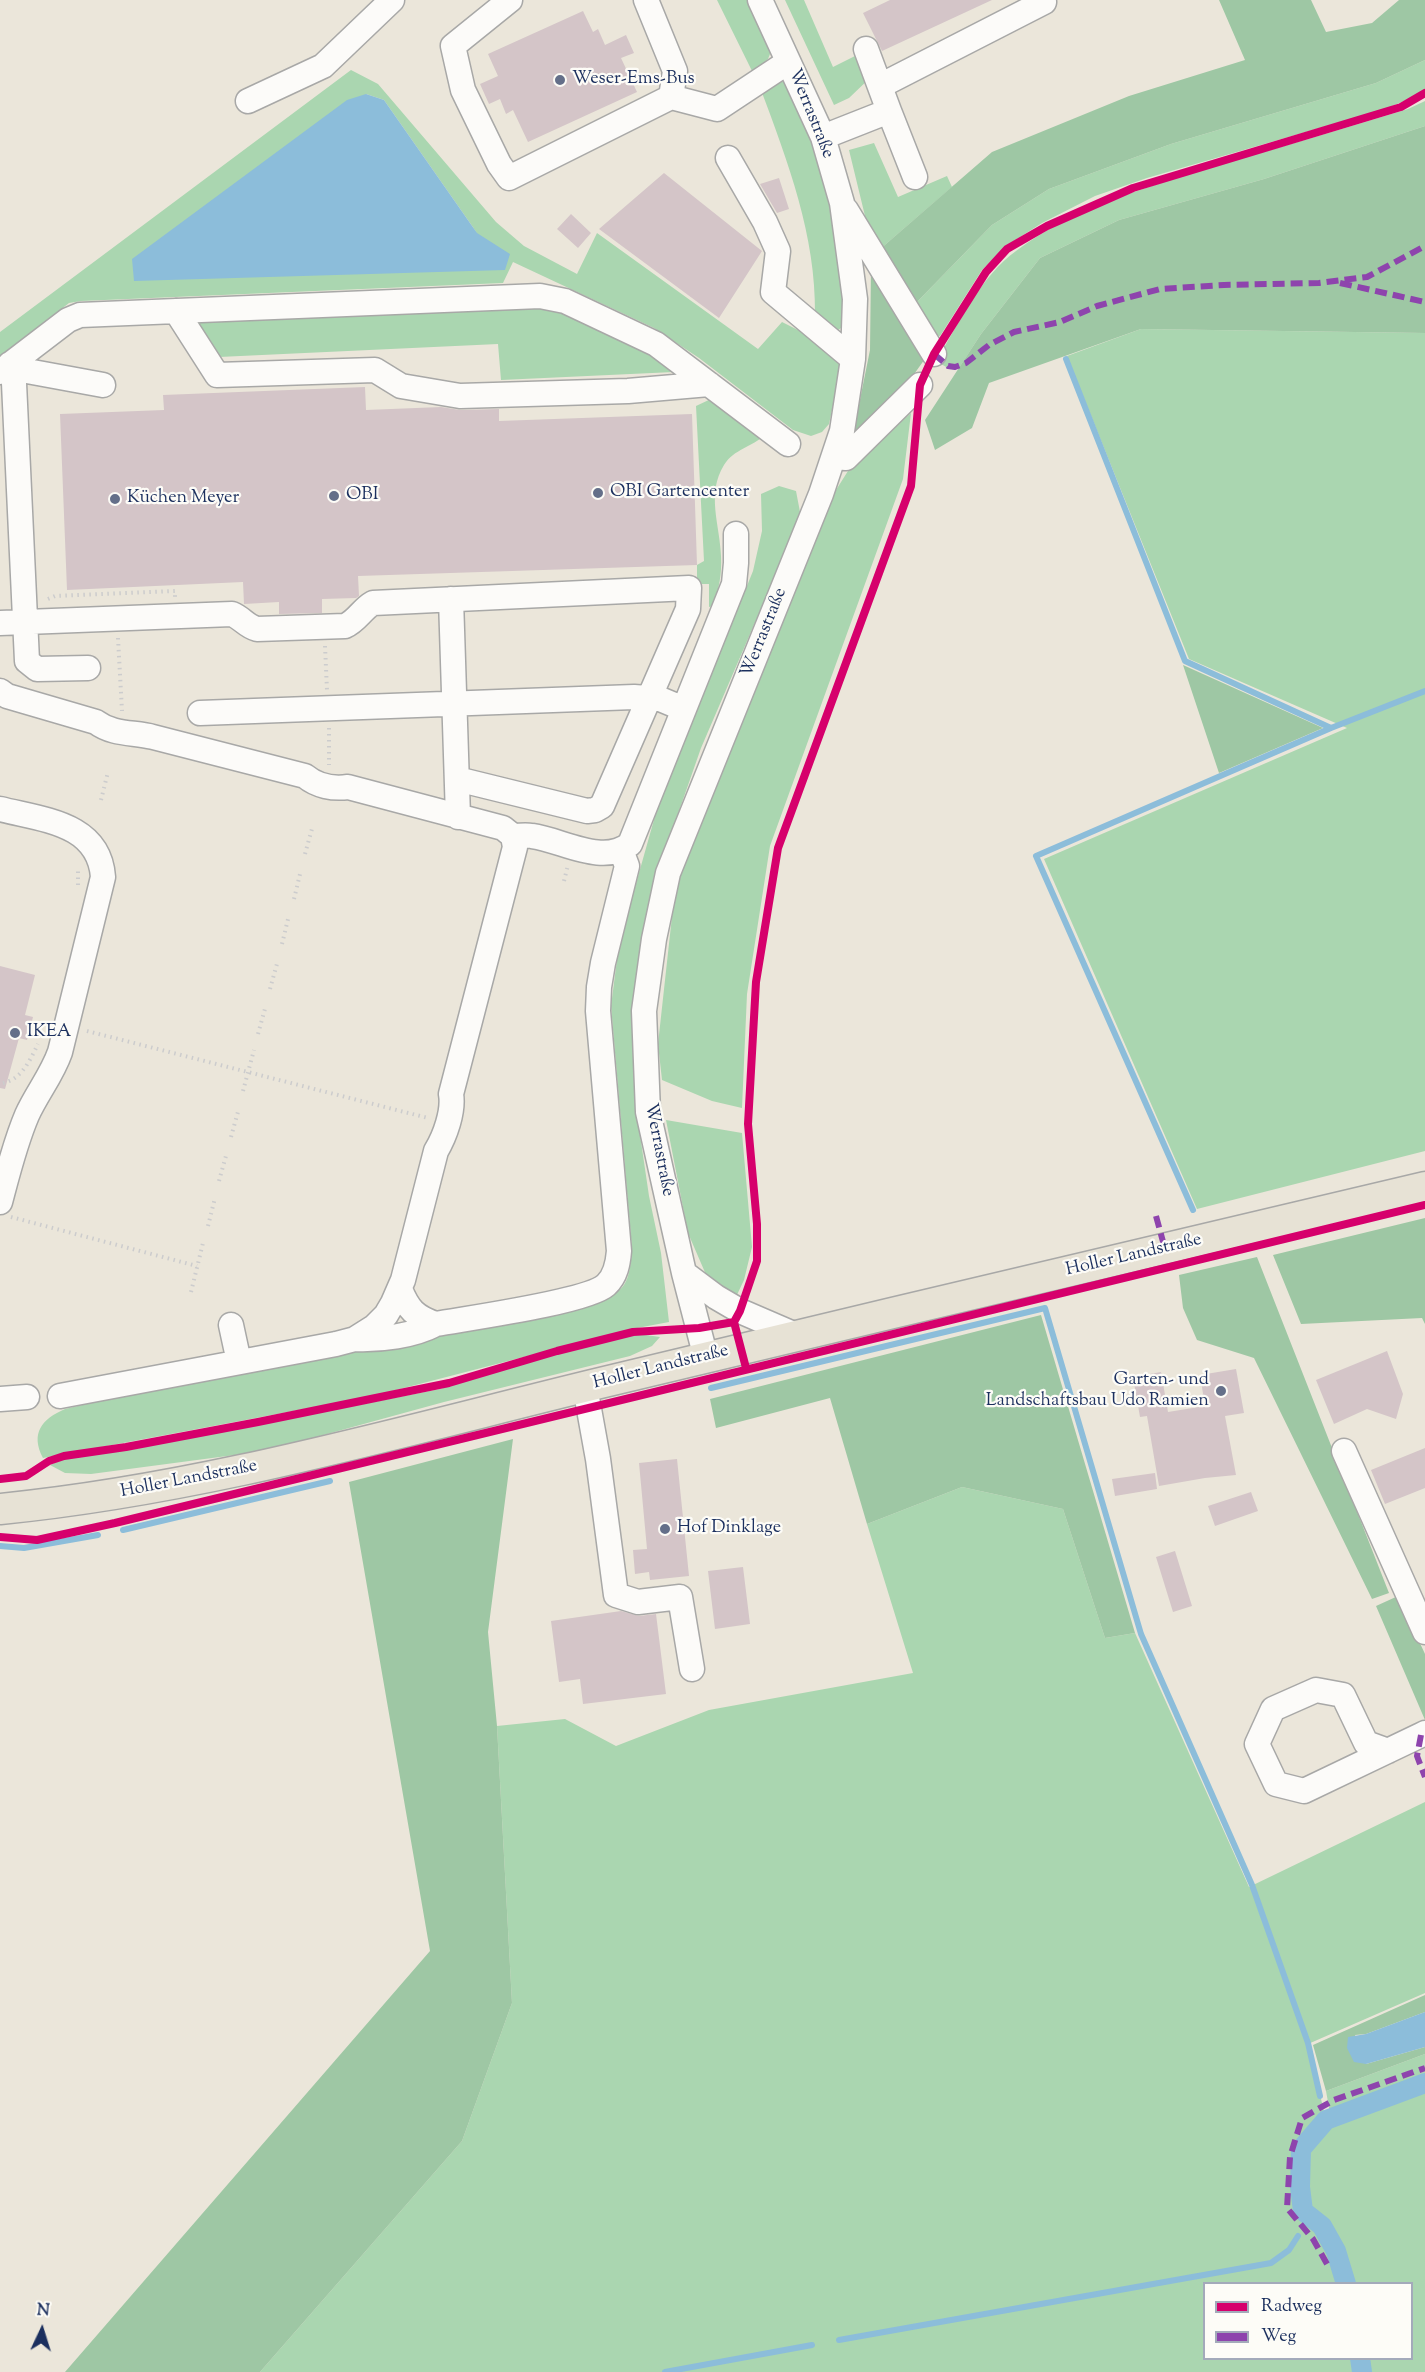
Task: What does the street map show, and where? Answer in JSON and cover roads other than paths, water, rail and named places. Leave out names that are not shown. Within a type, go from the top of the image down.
[{"type":"main road","name":"Holler Landstraße","points":[[0,1509],[86,1499],[249,1470],[798,1336],[1167,1258],[1425,1187]]},
{"type":"street","points":[[248,101],[323,66],[392,0]]},
{"type":"street","points":[[510,0],[453,46],[463,90],[499,164],[509,177],[671,97],[717,109],[788,62]]},
{"type":"street","points":[[646,0],[675,71],[671,97]]},
{"type":"street","name":"Werrastraße","points":[[706,1358],[684,1273],[648,1112],[644,1011],[654,939],[668,873],[834,457],[842,431],[853,359],[855,299],[842,203],[823,137],[760,0]]},
{"type":"street","points":[[879,86],[1044,2]]},
{"type":"street","points":[[866,49],[915,177]]},
{"type":"street","points":[[823,137],[889,111]]},
{"type":"street","points":[[728,158],[765,222],[778,251],[773,292],[853,359]]},
{"type":"street","points":[[842,203],[934,354]]},
{"type":"street","points":[[5,368],[62,324],[80,315],[546,296],[565,301],[656,344],[788,444]]},
{"type":"street","points":[[176,311],[217,375],[375,370],[401,386],[460,396],[628,391],[709,384]]},
{"type":"street","points":[[5,368],[103,385]]},
{"type":"street","points":[[5,368],[14,383],[26,654],[31,666],[44,669],[88,668]]},
{"type":"street","points":[[834,457],[846,458],[920,385]]},
{"type":"street","points":[[513,836],[531,835],[599,852],[621,850],[630,844],[734,584],[736,534]]},
{"type":"street","points":[[0,623],[232,614],[238,616],[248,626],[257,629],[345,626],[354,622],[373,603],[689,588],[688,609],[602,806],[595,810],[582,810],[457,779]]},
{"type":"street","points":[[451,599],[458,817]]},
{"type":"street","points":[[0,691],[7,696],[96,722],[118,732],[154,737],[305,776],[312,782],[338,789],[348,787],[503,828],[513,836],[514,853],[451,1094],[452,1102],[447,1123],[442,1141],[436,1151],[400,1289],[386,1315],[374,1327],[356,1339]]},
{"type":"street","points":[[200,713],[622,697],[660,699],[684,709]]},
{"type":"street","points":[[0,809],[65,826],[78,832],[96,850],[104,877],[60,1052],[55,1068],[28,1113],[17,1139],[4,1209]]},
{"type":"street","points":[[60,1396],[356,1339],[374,1340],[425,1330],[436,1324],[583,1296],[606,1285],[618,1265],[619,1242],[598,1011],[603,963],[627,866],[621,850]]},
{"type":"street","points":[[684,1273],[716,1297],[740,1311],[798,1336]]},
{"type":"street","points":[[400,1289],[408,1308],[414,1315],[436,1324]]},
{"type":"street","points":[[231,1325],[239,1362]]},
{"type":"street","points":[[585,1387],[598,1459],[616,1595],[638,1602],[680,1597],[692,1669]]},
{"type":"street","points":[[0,1400],[27,1397]]},
{"type":"street","points":[[1344,1451],[1425,1632]]},
{"type":"street","points":[[1388,1751],[1366,1743],[1343,1695],[1316,1690],[1273,1709],[1257,1744],[1276,1784],[1304,1791],[1388,1751],[1425,1733]]},
{"type":"water","points":[[366,94],[384,100],[477,233],[510,254],[505,270],[134,281],[132,259],[347,100]]},
{"type":"water","points":[[1425,2012],[1425,2047],[1366,2064],[1354,2062],[1347,2048],[1348,2037],[1366,2034]]},
{"type":"waterway","points":[[1066,359],[1185,661],[1331,728],[1425,691]]},
{"type":"waterway","points":[[1193,1210],[1036,856],[1331,728]]},
{"type":"waterway","points":[[711,1388],[1045,1308],[1141,1634],[1252,1885],[1308,2043],[1320,2096]]},
{"type":"waterway","points":[[123,1530],[330,1481]]},
{"type":"waterway","points":[[0,1546],[24,1548],[98,1535]]},
{"type":"waterway","points":[[1345,2282],[1336,2251],[1322,2226],[1303,2211],[1300,2187],[1301,2149],[1326,2120],[1425,2083]]},
{"type":"waterway","points":[[839,2340],[1271,2263],[1289,2250],[1298,2236]]},
{"type":"waterway","points":[[665,2372],[812,2345]]},
{"type":"waterway","points":[[1360,2360],[1362,2372]]},
{"type":"place","name":"Weser-Ems-Bus","points":[[560,80]]},
{"type":"place","name":"OBI Gartencenter","points":[[598,493]]},
{"type":"place","name":"OBI","points":[[334,496]]},
{"type":"place","name":"Küchen Meyer","points":[[115,499]]},
{"type":"place","name":"IKEA","points":[[15,1033]]},
{"type":"place","name":"Garten- und Landschaftsbau Udo Ramien","points":[[1221,1391]]},
{"type":"place","name":"Hof Dinklage","points":[[665,1529]]}]
